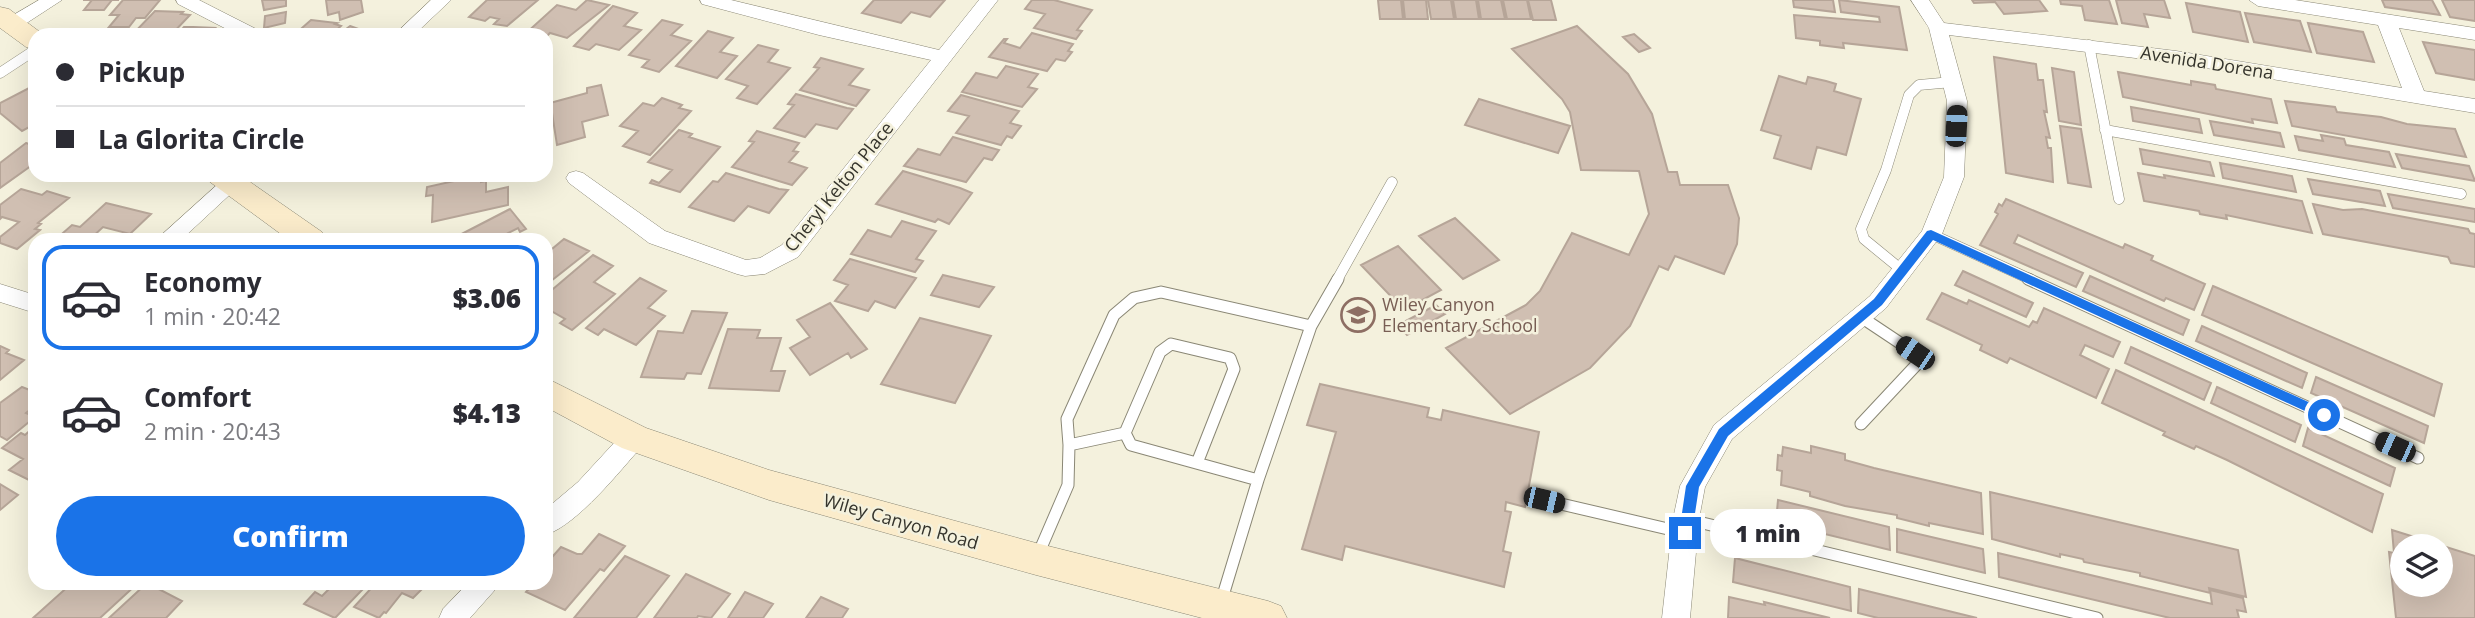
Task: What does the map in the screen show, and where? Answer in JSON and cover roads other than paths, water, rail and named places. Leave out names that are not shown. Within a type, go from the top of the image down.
[{"type":"street","points":[[6,20],[53,0]]},
{"type":"street","points":[[185,0],[239,28]]},
{"type":"street","points":[[411,28],[442,0]]},
{"type":"street","points":[[712,0],[819,29],[944,57]]},
{"type":"street","name":"Cheryl Kelton Place","points":[[576,178],[657,237],[745,268],[765,267],[790,251],[989,0]]},
{"type":"street","points":[[1676,618],[1693,486],[1723,432],[1878,302],[1931,234],[1954,177],[1957,101],[1938,28],[1920,0]]},
{"type":"street","points":[[2258,0],[2475,33]]},
{"type":"street","points":[[6,20],[28,36]]},
{"type":"street","points":[[2386,20],[2416,97]]},
{"type":"street","name":"Avenida Dorena","points":[[1938,28],[2089,45],[2475,106]]},
{"type":"street","points":[[174,233],[227,182]]},
{"type":"street","points":[[236,182],[302,233]]},
{"type":"street","points":[[0,293],[28,302]]},
{"type":"street","name":"Wiley Canyon Road","points":[[553,395],[634,438],[769,485],[1036,559],[1268,618]]},
{"type":"street","points":[[553,518],[587,491],[634,438]]},
{"type":"street","points":[[461,616],[480,590]]},
{"type":"lane","points":[[2089,45],[2119,200]]},
{"type":"lane","points":[[0,73],[28,55]]},
{"type":"lane","points":[[1903,271],[1864,239],[1861,229],[1886,170],[1909,95],[1919,85],[1952,82]]},
{"type":"lane","points":[[2105,130],[2461,194]]},
{"type":"lane","points":[[1221,605],[1258,480],[1311,326],[1392,182]]},
{"type":"lane","points":[[1931,234],[2418,458]]},
{"type":"lane","points":[[1036,559],[1068,485],[1067,419],[1114,315],[1134,298],[1161,292],[1311,326]]},
{"type":"lane","points":[[1861,317],[1915,353],[1919,362],[1861,424]]},
{"type":"lane","points":[[1197,463],[1234,369],[1230,358],[1171,344],[1160,352],[1125,433],[1131,445],[1258,480]]},
{"type":"lane","points":[[1069,445],[1125,433]]},
{"type":"lane","points":[[1544,500],[1686,526],[2097,618]]},
{"type":"place","name":"Wiley Canyon Elementary School","points":[[1358,315]]}]
